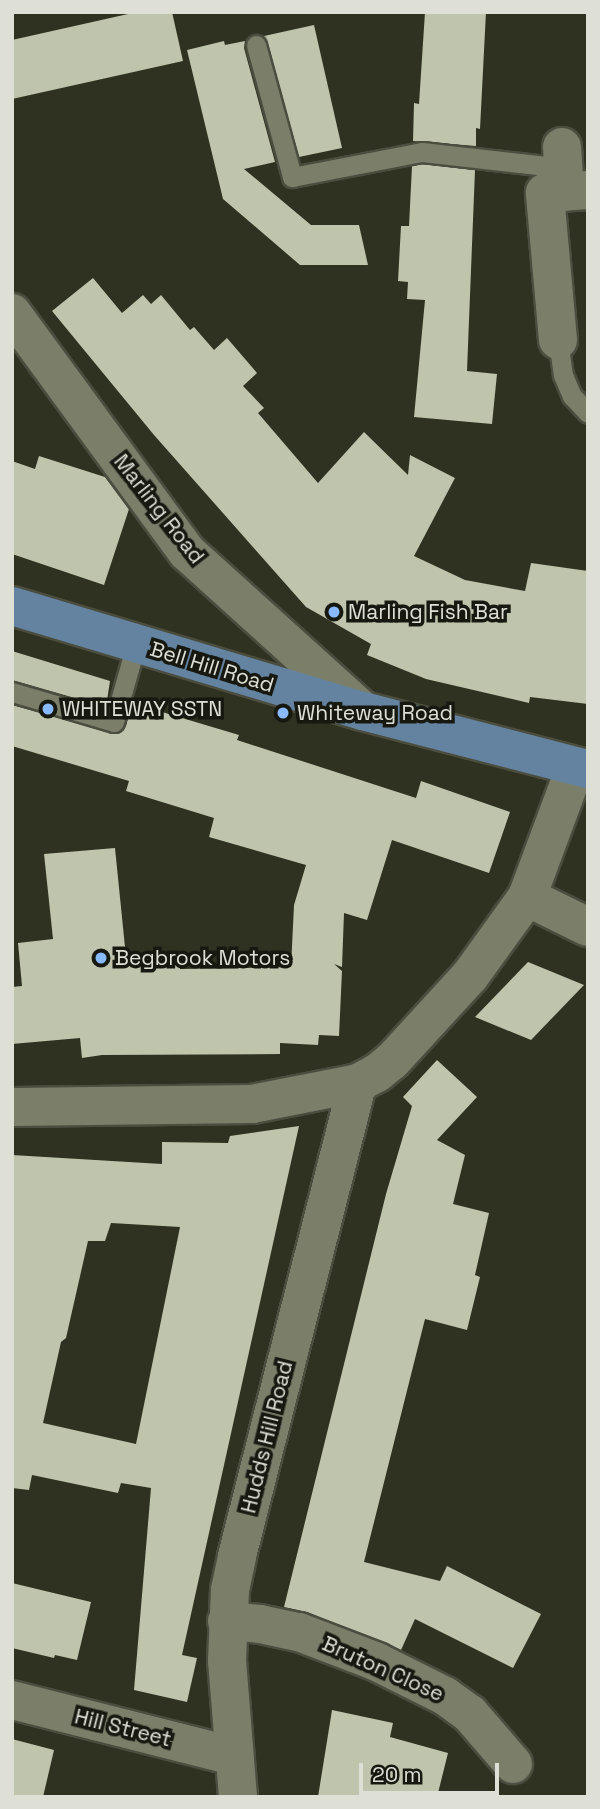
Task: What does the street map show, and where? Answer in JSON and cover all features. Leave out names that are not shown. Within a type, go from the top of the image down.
[{"type":"main road","name":"Bell Hill Road","points":[[12,606],[363,711],[581,769]]},
{"type":"street","points":[[558,340],[545,193],[570,174]]},
{"type":"street","name":"Marling Road","points":[[12,313],[187,552],[363,711]]},
{"type":"street","points":[[12,1107],[228,1106],[294,1097],[358,1083],[392,1061],[461,985],[527,897],[581,769]]},
{"type":"street","points":[[527,897],[588,927]]},
{"type":"street","name":"Hudds Hill Road","points":[[238,1797],[233,1756],[227,1621],[237,1556],[358,1083]]},
{"type":"street","name":"Bruton Close","points":[[227,1621],[299,1632],[388,1668],[445,1696],[470,1714],[513,1764]]},
{"type":"street","name":"Hill Street","points":[[12,1700],[233,1756]]},
{"type":"lane","points":[[256,45],[292,177],[422,152],[570,174]]},
{"type":"lane","points":[[558,340],[563,375],[572,396],[588,413]]},
{"type":"lane","points":[[12,692],[114,722],[136,644]]},
{"type":"building","points":[[137,12],[172,12],[183,61],[12,99],[12,40]]},
{"type":"building","points":[[425,12],[486,12],[480,129],[476,128],[476,146],[413,141],[414,103],[419,104]]},
{"type":"building","points":[[314,25],[342,148],[299,157],[264,36]]},
{"type":"building","points":[[224,41],[225,45],[245,41],[244,48],[275,162],[244,169],[311,225],[359,225],[368,265],[300,265],[223,199],[187,50]]},
{"type":"building","points":[[422,164],[475,170],[467,371],[497,374],[492,424],[414,417],[425,300],[407,299],[408,282],[398,281],[401,226],[409,226],[412,166]]},
{"type":"building","points":[[93,278],[122,313],[143,295],[151,304],[161,295],[190,330],[194,327],[214,350],[227,338],[257,373],[243,386],[264,408],[258,413],[318,483],[364,432],[408,475],[410,455],[455,478],[414,556],[465,580],[525,591],[531,563],[588,571],[588,704],[530,697],[529,703],[426,679],[367,655],[371,644],[306,607],[154,435],[52,311]]},
{"type":"building","points":[[39,456],[105,477],[129,509],[104,585],[12,554],[12,461],[35,469]]},
{"type":"building","points":[[12,651],[110,681],[106,707],[12,680]]},
{"type":"building","points":[[132,703],[239,735],[237,740],[416,798],[421,781],[510,812],[489,873],[392,840],[367,920],[344,913],[342,967],[334,964],[342,971],[339,1036],[319,1035],[318,1045],[280,1043],[280,1054],[102,1055],[82,1058],[80,1038],[12,1044],[12,987],[22,986],[18,943],[53,939],[44,854],[115,848],[126,957],[179,957],[180,969],[291,967],[294,905],[306,865],[209,837],[214,818],[126,791],[129,781],[12,746],[12,705],[116,734],[126,726]]},
{"type":"building","points":[[528,962],[584,985],[531,1040],[475,1017]]},
{"type":"building","points":[[437,1060],[477,1097],[437,1140],[465,1155],[453,1204],[489,1213],[475,1275],[480,1277],[467,1330],[425,1319],[364,1562],[440,1581],[447,1566],[541,1614],[513,1668],[415,1619],[401,1650],[307,1612],[284,1607],[386,1194],[412,1106],[403,1097]]},
{"type":"building","points":[[299,1126],[182,1655],[197,1658],[187,1702],[134,1690],[151,1488],[121,1483],[118,1493],[32,1475],[29,1490],[12,1488],[12,1155],[162,1164],[162,1142],[228,1143],[230,1136]],"holes":[[[111,1223],[180,1227],[136,1444],[43,1423],[88,1241],[105,1241]]]},
{"type":"building","points":[[12,1583],[91,1602],[77,1660],[55,1655],[54,1658],[12,1648]]},
{"type":"building","points":[[332,1710],[393,1723],[390,1737],[448,1753],[437,1797],[318,1797]]},
{"type":"building","points":[[12,1739],[54,1750],[43,1797],[12,1797]]},
{"type":"place","name":"Marling Fish Bar","points":[[334,612]]},
{"type":"place","name":"WHITEWAY SSTN","points":[[48,709]]},
{"type":"place","name":"Whiteway Road","points":[[283,713]]},
{"type":"place","name":"Begbrook Motors","points":[[101,958]]}]
